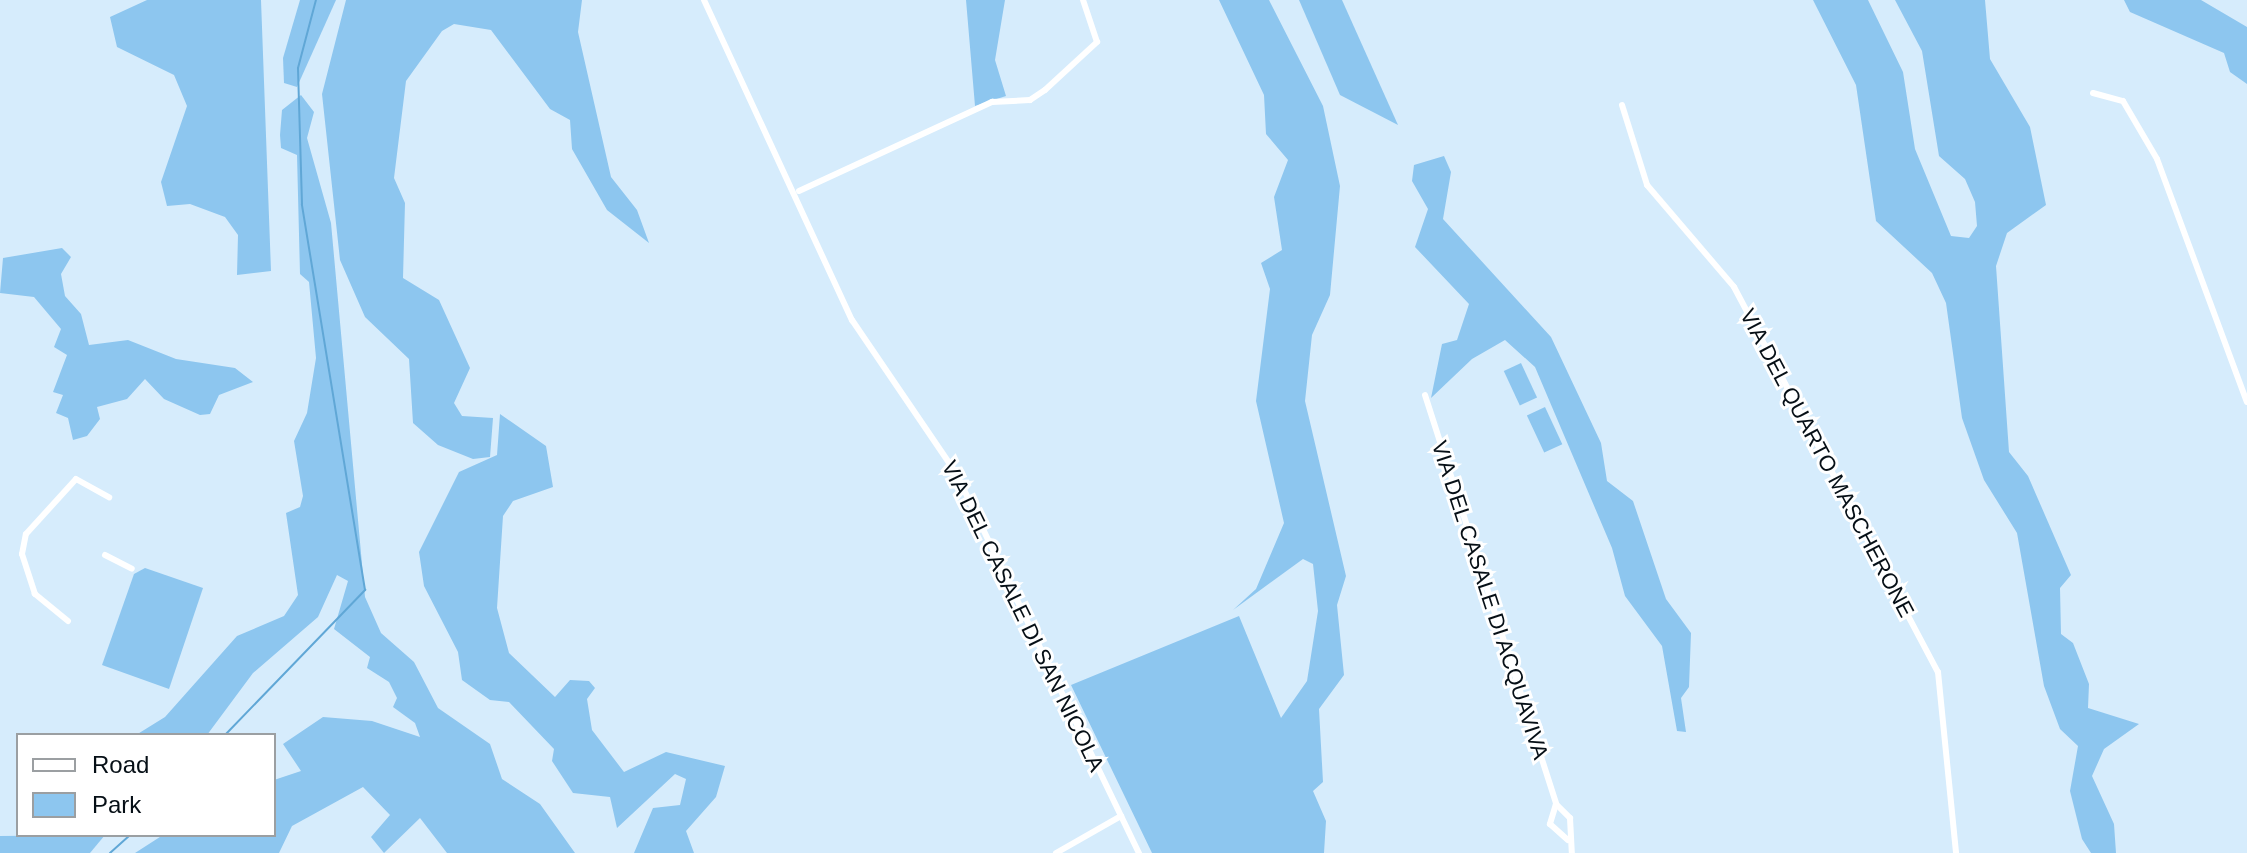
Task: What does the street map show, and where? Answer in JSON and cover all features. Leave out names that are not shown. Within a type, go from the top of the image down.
[{"type":"street","name":"VIA DEL CASALE DI SAN NICOLA","points":[[704,0],[799,191],[852,320],[956,473],[1139,853]]},
{"type":"street","points":[[799,191],[992,102],[1030,100],[1045,90],[1097,42],[1083,0]]},
{"type":"street","points":[[2093,93],[2123,101],[2157,159],[2247,402]]},
{"type":"street","name":"VIA DEL QUARTO MASCHERONE","points":[[1622,105],[1659,207],[1734,287],[1938,672],[1956,853]]},
{"type":"street","name":"VIA DEL CASALE DI ACQUAVIVA","points":[[1425,395],[1556,804],[1570,818],[1568,840],[1572,853]]},
{"type":"street","points":[[68,621],[35,594],[22,554],[26,534],[76,479],[109,497]]},
{"type":"street","points":[[105,555],[132,569]]},
{"type":"street","name":"VIA DEL CASALE DI ACQUAVIVA","points":[[1556,804],[1550,824],[1568,840]]},
{"type":"street","points":[[1056,853],[1121,816]]},
{"type":"green space","points":[[147,0],[261,0],[271,271],[237,275],[238,235],[225,217],[190,204],[167,206],[161,182],[187,106],[174,75],[117,47],[110,17]]},
{"type":"green space","points":[[300,0],[336,0],[297,87],[284,83],[283,58]]},
{"type":"green space","points":[[346,0],[582,0],[578,32],[611,177],[637,210],[649,243],[607,210],[572,149],[570,120],[550,109],[491,30],[454,24],[442,31],[406,81],[394,178],[405,203],[403,278],[439,300],[470,368],[454,403],[462,416],[493,418],[490,457],[473,459],[438,445],[413,423],[409,359],[365,317],[340,260],[322,94]]},
{"type":"green space","points":[[966,0],[1005,0],[995,60],[1006,96],[975,106]]},
{"type":"green space","points":[[1219,0],[1269,0],[1323,106],[1340,186],[1330,295],[1312,335],[1305,401],[1346,576],[1337,605],[1344,675],[1319,709],[1323,782],[1313,791],[1326,821],[1324,853],[1152,853],[1071,685],[1239,616],[1281,718],[1307,681],[1318,611],[1313,564],[1303,559],[1233,610],[1256,589],[1284,523],[1256,401],[1270,289],[1261,263],[1282,250],[1274,197],[1288,160],[1266,134],[1264,95]]},
{"type":"green space","points":[[1299,0],[1342,0],[1398,125],[1340,95]]},
{"type":"green space","points":[[1813,0],[1868,0],[1903,72],[1915,149],[1951,236],[1969,238],[1977,226],[1975,202],[1965,179],[1939,156],[1922,51],[1895,0],[1985,0],[1990,59],[2030,127],[2046,205],[2007,233],[1996,266],[2009,452],[2028,476],[2071,575],[2060,588],[2061,634],[2073,643],[2089,684],[2088,708],[2139,724],[2104,749],[2092,776],[2114,824],[2116,853],[2091,853],[2082,839],[2070,791],[2078,746],[2060,729],[2044,686],[2017,533],[1984,480],[1962,418],[1946,303],[1932,273],[1876,221],[1856,85]]},
{"type":"green space","points":[[2124,0],[2201,0],[2247,27],[2247,84],[2230,72],[2224,53],[2130,12]]},
{"type":"green space","points":[[301,95],[314,112],[307,138],[331,223],[365,597],[381,633],[414,662],[438,708],[490,744],[502,779],[540,804],[575,853],[447,853],[420,818],[384,853],[371,837],[390,815],[363,787],[292,826],[279,853],[135,853],[160,837],[276,837],[276,779],[301,771],[283,744],[323,717],[372,721],[420,737],[415,723],[393,707],[397,698],[389,682],[367,668],[370,657],[334,629],[348,581],[337,575],[318,617],[253,673],[208,733],[139,733],[165,717],[237,636],[284,616],[298,595],[286,513],[300,507],[303,496],[294,441],[307,413],[316,358],[309,282],[300,274],[297,155],[281,148],[282,110]]},
{"type":"green space","points":[[1444,156],[1451,172],[1443,219],[1551,337],[1601,443],[1607,481],[1633,501],[1666,599],[1691,633],[1689,687],[1681,698],[1686,732],[1677,731],[1662,646],[1625,596],[1612,548],[1535,367],[1505,340],[1472,359],[1431,398],[1442,344],[1457,340],[1469,304],[1415,247],[1428,209],[1412,181],[1414,165]]},
{"type":"green space","points":[[62,248],[71,257],[61,274],[65,296],[81,314],[89,345],[128,340],[176,359],[235,368],[253,382],[219,395],[210,414],[200,415],[164,399],[145,379],[127,399],[97,407],[100,419],[87,436],[73,440],[68,418],[56,413],[63,395],[53,392],[67,355],[54,347],[61,329],[34,297],[0,293],[3,258]]},
{"type":"green space","points":[[1521,363],[1537,397],[1520,405],[1504,371]]},
{"type":"green space","points":[[1545,407],[1562,444],[1544,453],[1527,415]]},
{"type":"green space","points":[[500,414],[546,446],[553,487],[513,501],[503,516],[497,608],[509,653],[555,697],[570,680],[589,681],[595,688],[587,699],[592,730],[624,772],[666,752],[725,766],[716,797],[686,831],[694,853],[634,853],[653,808],[680,805],[686,779],[675,774],[617,828],[610,797],[573,793],[552,761],[554,749],[509,702],[490,700],[462,680],[458,652],[424,586],[419,552],[459,472],[497,455]]},
{"type":"green space","points":[[145,568],[203,588],[169,689],[102,665],[134,574]]},
{"type":"green space","points":[[0,836],[103,837],[90,853],[0,853]]},
{"type":"waterway","points":[[227,733],[365,590],[302,204],[298,68],[316,0]]},
{"type":"waterway","points":[[110,853],[128,837]]}]
